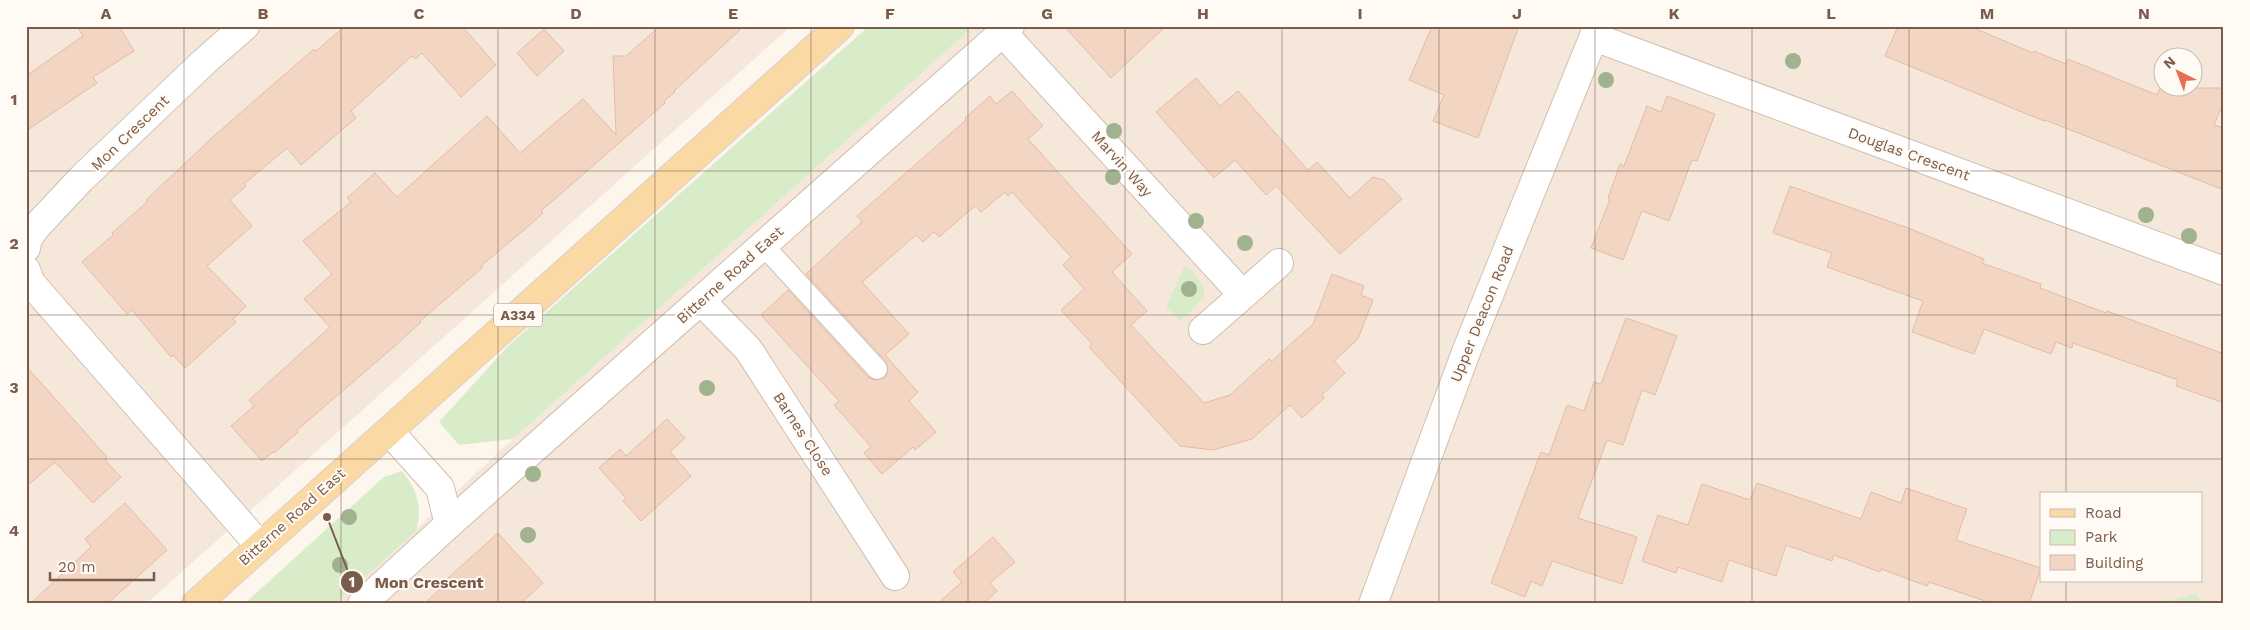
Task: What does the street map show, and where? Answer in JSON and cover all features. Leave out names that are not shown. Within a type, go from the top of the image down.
[{"type":"main road","name":"Bitterne Road East","points":[[196,604],[840,26]]},
{"type":"street","name":"Mon Crescent","points":[[26,248],[28,238],[37,226],[82,178],[205,60],[245,26]]},
{"type":"street","name":"Bitterne Road East","points":[[362,604],[1007,29]]},
{"type":"street","name":"Marvin Way","points":[[1007,29],[1243,295]]},
{"type":"street","name":"Douglas Crescent","points":[[1596,32],[2224,271]]},
{"type":"street","name":"Upper Deacon Road","points":[[1373,604],[1466,352],[1596,32]]},
{"type":"street","points":[[1203,330],[1279,263]]},
{"type":"street","points":[[26,270],[31,283],[260,546]]},
{"type":"street","name":"Barnes Close","points":[[700,301],[748,349],[895,576]]},
{"type":"street","points":[[389,431],[440,488],[450,524]]},
{"type":"lane","points":[[763,245],[877,369]]},
{"type":"shaded area","points":[[26,26],[791,26],[146,604],[26,604]]},
{"type":"shaded area","points":[[974,26],[2224,26],[2224,604],[2203,604],[2196,593],[2160,604],[335,604],[513,439]]},
{"type":"green space","points":[[869,26],[974,26],[513,439],[459,445],[439,422],[508,346]]},
{"type":"green space","points":[[1185,265],[1199,279],[1203,287],[1204,297],[1181,321],[1166,307]]},
{"type":"green space","points":[[402,471],[412,484],[419,506],[416,531],[335,604],[244,604],[384,477]]},
{"type":"green space","points":[[2196,593],[2203,604],[2160,604]]},
{"type":"building","points":[[77,26],[119,26],[134,51],[93,77],[97,83],[26,131],[26,76],[83,36]]},
{"type":"building","points":[[345,26],[462,26],[496,65],[461,97],[422,53],[415,59],[412,56],[351,111],[356,118],[301,165],[287,148],[244,184],[246,186],[230,200],[252,226],[207,266],[246,306],[233,319],[236,322],[185,368],[173,355],[171,357],[132,310],[127,314],[82,262],[113,235],[112,233],[147,202],[146,200],[215,135],[314,49],[316,51]]},
{"type":"building","points":[[660,26],[744,26],[674,91],[664,101],[665,103],[541,211],[543,213],[531,224],[481,266],[482,268],[420,321],[396,345],[297,430],[298,432],[262,461],[231,426],[254,406],[249,400],[330,327],[304,299],[332,274],[303,241],[351,202],[347,198],[375,173],[397,197],[487,116],[520,153],[583,99],[616,135],[613,56],[626,56]]},
{"type":"building","points":[[1064,26],[1166,26],[1111,78]]},
{"type":"building","points":[[1432,26],[1519,26],[1478,138],[1433,121],[1444,95],[1409,80]]},
{"type":"building","points":[[1898,26],[1969,26],[2033,53],[2034,51],[2066,64],[2068,59],[2152,93],[2152,98],[2202,98],[2202,88],[2224,88],[2224,101],[2214,125],[2224,128],[2224,190],[2044,121],[1885,56]]},
{"type":"building","points":[[544,29],[564,51],[537,76],[517,53]]},
{"type":"building","points":[[1196,78],[1220,106],[1238,91],[1308,170],[1317,162],[1350,198],[1373,177],[1384,180],[1402,199],[1340,254],[1276,186],[1266,195],[1235,160],[1214,178],[1156,112]]},
{"type":"building","points":[[1012,91],[1043,126],[1028,139],[1132,254],[1112,272],[1147,311],[1131,325],[1204,403],[1230,395],[1269,359],[1272,361],[1313,324],[1332,274],[1364,286],[1361,295],[1373,300],[1358,339],[1334,361],[1345,373],[1322,395],[1324,398],[1302,418],[1290,405],[1252,439],[1213,450],[1180,446],[1089,347],[1092,344],[1061,310],[1084,289],[1063,265],[1071,257],[1012,192],[1008,196],[1005,192],[981,212],[975,206],[939,237],[934,232],[923,242],[916,235],[862,282],[909,334],[885,355],[918,392],[909,401],[936,432],[915,450],[913,447],[882,474],[864,453],[871,447],[834,405],[839,401],[761,315],[788,290],[868,377],[874,380],[885,378],[888,372],[886,361],[806,274],[862,222],[857,216],[966,120],[965,118],[990,96],[996,104]]},
{"type":"building","points":[[1667,96],[1715,114],[1697,161],[1692,160],[1669,221],[1642,211],[1623,260],[1591,248],[1610,199],[1608,198],[1620,164],[1624,166],[1647,106],[1661,112]]},
{"type":"building","points":[[1790,186],[1908,228],[1984,259],[1982,263],[2041,284],[2040,288],[2224,354],[2224,403],[2176,386],[2178,380],[2073,343],[2072,348],[2056,342],[2051,354],[1984,329],[1974,354],[1912,332],[1923,301],[1827,267],[1832,253],[1773,233]]},
{"type":"building","points":[[1626,318],[1677,336],[1655,395],[1642,390],[1623,445],[1607,440],[1578,518],[1637,537],[1622,584],[1552,561],[1542,586],[1531,581],[1525,597],[1491,583],[1541,452],[1549,455],[1567,405],[1584,411],[1594,382],[1601,384]]},
{"type":"building","points":[[26,366],[107,457],[105,460],[121,477],[93,503],[55,462],[26,487]]},
{"type":"building","points":[[667,419],[685,438],[670,452],[691,476],[641,521],[623,501],[626,498],[599,468],[620,449],[626,456]]},
{"type":"building","points":[[1757,483],[1861,519],[1871,492],[1901,503],[1906,488],[1967,509],[1956,540],[2040,568],[2040,571],[2029,604],[1994,604],[1929,582],[1927,586],[1881,569],[1880,572],[1834,555],[1832,561],[1786,545],[1776,576],[1729,560],[1722,582],[1678,567],[1676,573],[1642,561],[1658,515],[1688,525],[1702,484],[1750,500]]},
{"type":"building","points":[[125,503],[167,550],[107,604],[30,604],[91,547],[85,539]]},
{"type":"building","points":[[498,533],[543,583],[520,604],[424,604],[440,589],[438,587]]},
{"type":"building","points":[[993,537],[1015,562],[990,583],[997,591],[983,604],[937,604],[962,582],[953,572]]},
{"type":"place","name":"Mon Crescent","points":[[327,517]]}]
